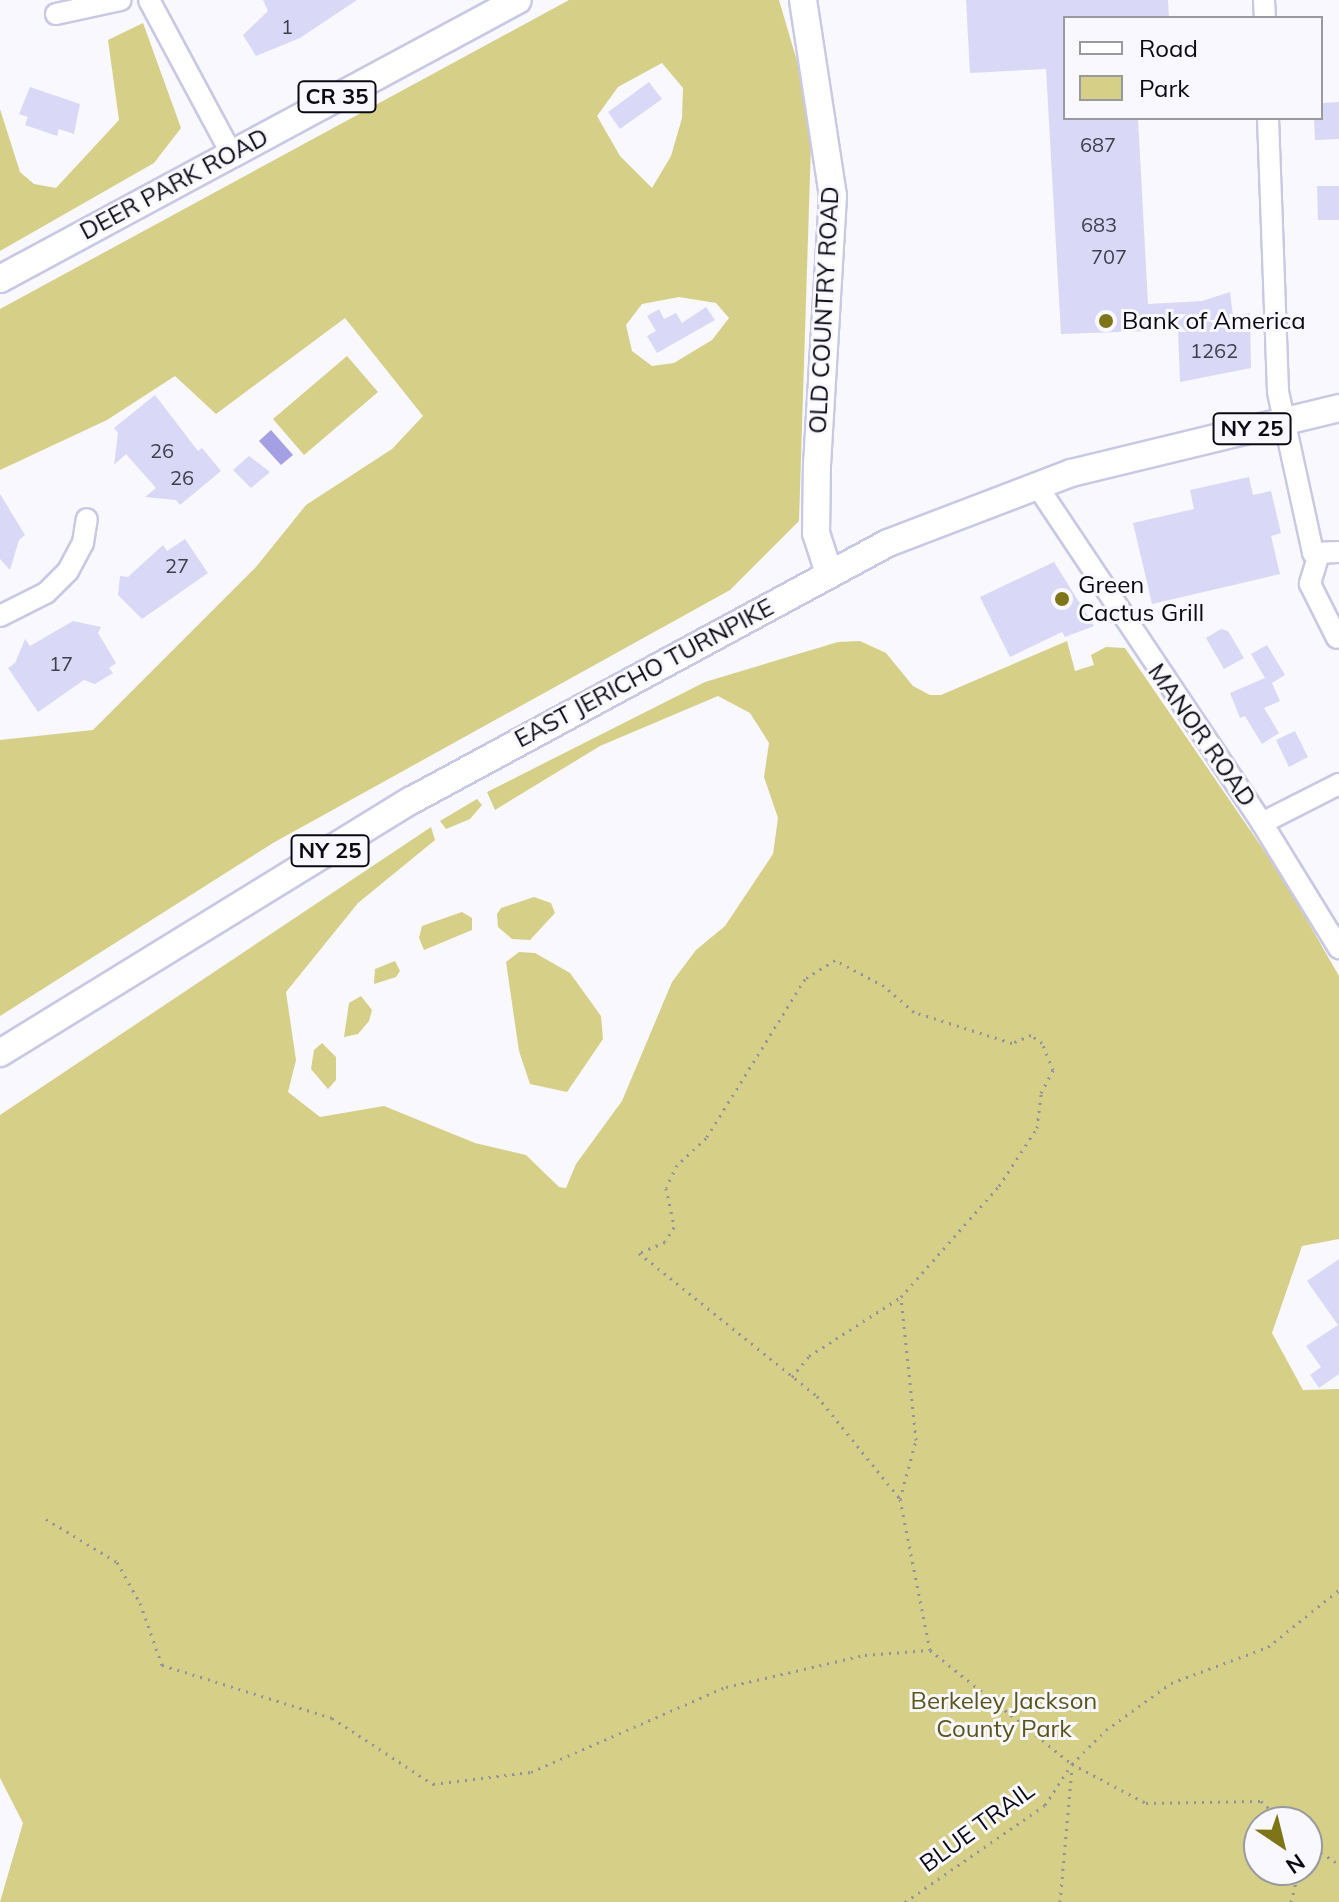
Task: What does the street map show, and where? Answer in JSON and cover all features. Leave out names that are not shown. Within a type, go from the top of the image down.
[{"type":"main road","name":"DEER PARK ROAD","points":[[0,279],[518,0]]},
{"type":"main road","name":"OLD COUNTRY ROAD","points":[[803,0],[833,196],[817,463],[816,533],[829,573]]},
{"type":"main road","name":"EAST JERICHO TURNPIKE","points":[[0,1053],[412,800],[888,543],[1036,484],[1339,408]]},
{"type":"street","points":[[56,14],[121,0]]},
{"type":"street","points":[[149,0],[231,153]]},
{"type":"street","points":[[1268,120],[1278,383],[1284,421],[1318,557],[1310,584],[1337,638]]},
{"type":"street","name":"MANOR ROAD","points":[[1036,484],[1262,823],[1339,948]]},
{"type":"street","points":[[0,616],[46,593],[68,571],[83,543],[87,519]]},
{"type":"street","points":[[1318,557],[1339,552]]},
{"type":"street","points":[[1262,823],[1339,784]]},
{"type":"path","points":[[792,1377],[809,1356],[901,1297],[999,1186],[1037,1128],[1041,1093],[1053,1070],[1042,1043],[1031,1035],[1012,1043],[914,1012],[884,986],[835,960],[805,979],[706,1138],[677,1165],[666,1188],[674,1227],[665,1242],[639,1253],[792,1377],[817,1396],[900,1499]]},
{"type":"path","points":[[901,1297],[916,1440],[900,1499],[930,1650],[1072,1764],[1146,1803],[1261,1801],[1266,1806]]},
{"type":"path","points":[[46,1519],[117,1562],[140,1603],[162,1665],[332,1718],[433,1784],[531,1772],[726,1687],[865,1655],[930,1650]]},
{"type":"path","name":"BLUE TRAIL","points":[[905,1902],[1045,1805],[1072,1764],[1106,1730],[1171,1683],[1268,1647],[1339,1590]]},
{"type":"path","points":[[1060,1902],[1072,1764]]},
{"type":"green space","points":[[569,0],[779,0],[812,112],[799,521],[730,590],[273,843],[0,1016],[0,740],[93,730],[256,567],[306,505],[392,449],[423,416],[345,318],[216,414],[175,376],[107,420],[0,470],[0,309]],"holes":[[[662,63],[683,88],[682,118],[671,156],[652,188],[620,156],[597,116],[618,87]],[[679,297],[716,303],[729,318],[712,340],[674,363],[652,366],[632,351],[626,325],[642,304]]]},
{"type":"green space","points":[[143,23],[181,128],[154,163],[0,251],[0,109],[20,172],[34,184],[56,188],[119,120],[108,40]]},
{"type":"green space","points":[[347,356],[378,392],[304,455],[273,419]]},
{"type":"green space","name":"Berkeley Jackson County Park","points":[[860,641],[886,653],[913,686],[930,695],[941,695],[1067,641],[1075,671],[1094,665],[1091,655],[1106,647],[1125,648],[1281,875],[1339,976],[1339,1239],[1302,1246],[1272,1333],[1303,1390],[1339,1389],[1339,1902],[0,1902],[23,1823],[0,1778],[0,1115],[431,827],[435,840],[358,903],[286,992],[296,1060],[288,1092],[320,1117],[384,1106],[475,1143],[526,1155],[559,1187],[566,1188],[576,1164],[622,1101],[672,982],[696,950],[725,926],[773,854],[778,818],[764,777],[769,743],[750,713],[718,696],[600,746],[495,810],[487,792],[705,682],[838,642]]},
{"type":"green space","points":[[477,799],[482,805],[470,819],[446,829],[440,821]]},
{"type":"green space","points":[[534,897],[551,903],[555,913],[530,940],[512,939],[498,927],[497,914],[501,908]]},
{"type":"green space","points":[[462,912],[472,918],[472,930],[424,950],[419,938],[422,926]]},
{"type":"green space","points":[[519,952],[535,953],[570,973],[601,1016],[603,1039],[567,1092],[530,1084],[519,1051],[506,962]]},
{"type":"green space","points":[[395,961],[400,971],[396,977],[374,984],[375,969]]},
{"type":"green space","points":[[361,996],[372,1010],[369,1021],[358,1034],[344,1037],[349,1003]]},
{"type":"green space","points":[[322,1043],[336,1057],[336,1080],[328,1089],[311,1069],[314,1050]]},
{"type":"shaded area","points":[[271,430],[293,455],[281,465],[259,441]]},
{"type":"building","points":[[263,0],[357,0],[300,38],[256,56],[243,35],[268,11]]},
{"type":"building","points":[[966,0],[1168,0],[1169,16],[1063,16],[1063,120],[1138,120],[1148,304],[1202,301],[1230,292],[1233,316],[1250,313],[1251,368],[1180,382],[1178,330],[1061,334],[1046,69],[970,73]]},
{"type":"building","points":[[649,82],[662,99],[620,129],[608,112]]},
{"type":"building","points":[[30,87],[80,104],[74,134],[59,129],[57,136],[25,125],[28,117],[19,114]]},
{"type":"building","points":[[1339,102],[1339,139],[1315,140],[1314,120],[1323,120],[1323,103]]},
{"type":"building","points":[[1317,186],[1339,186],[1339,220],[1318,220]]},
{"type":"building","points":[[706,307],[715,320],[657,353],[647,336],[656,331],[647,316],[659,309],[664,319],[676,313],[682,323]]},
{"type":"building","points":[[155,395],[198,451],[202,448],[221,471],[180,505],[176,500],[145,497],[156,488],[126,454],[114,465],[118,433],[114,428]]},
{"type":"building","points":[[249,456],[270,472],[251,488],[233,470]]},
{"type":"building","points":[[1249,477],[1253,495],[1271,491],[1281,533],[1271,536],[1280,574],[1152,604],[1133,523],[1194,509],[1190,490]]},
{"type":"building","points":[[0,494],[25,535],[19,540],[10,570],[0,559]]},
{"type":"building","points":[[185,539],[208,573],[142,619],[118,595],[120,576],[128,577],[163,545],[167,551]]},
{"type":"building","points":[[1054,562],[1094,626],[1065,637],[1062,632],[1010,657],[980,597]]},
{"type":"building","points":[[73,621],[101,627],[98,633],[116,663],[109,668],[113,673],[95,684],[84,680],[38,712],[8,668],[15,663],[25,639],[30,646]]},
{"type":"building","points":[[1221,629],[1228,631],[1244,658],[1224,669],[1206,638]]},
{"type":"building","points":[[1267,645],[1285,675],[1272,683],[1280,701],[1264,708],[1279,733],[1262,744],[1245,716],[1240,718],[1230,693],[1265,678],[1251,654]]},
{"type":"building","points":[[1295,731],[1308,757],[1289,767],[1276,740]]},
{"type":"building","points":[[1339,1259],[1339,1374],[1319,1388],[1310,1375],[1321,1367],[1306,1346],[1338,1325],[1307,1281]]},
{"type":"place","name":"Bank of America","points":[[1106,321]]},
{"type":"place","name":"Green Cactus Grill","points":[[1062,599]]}]
